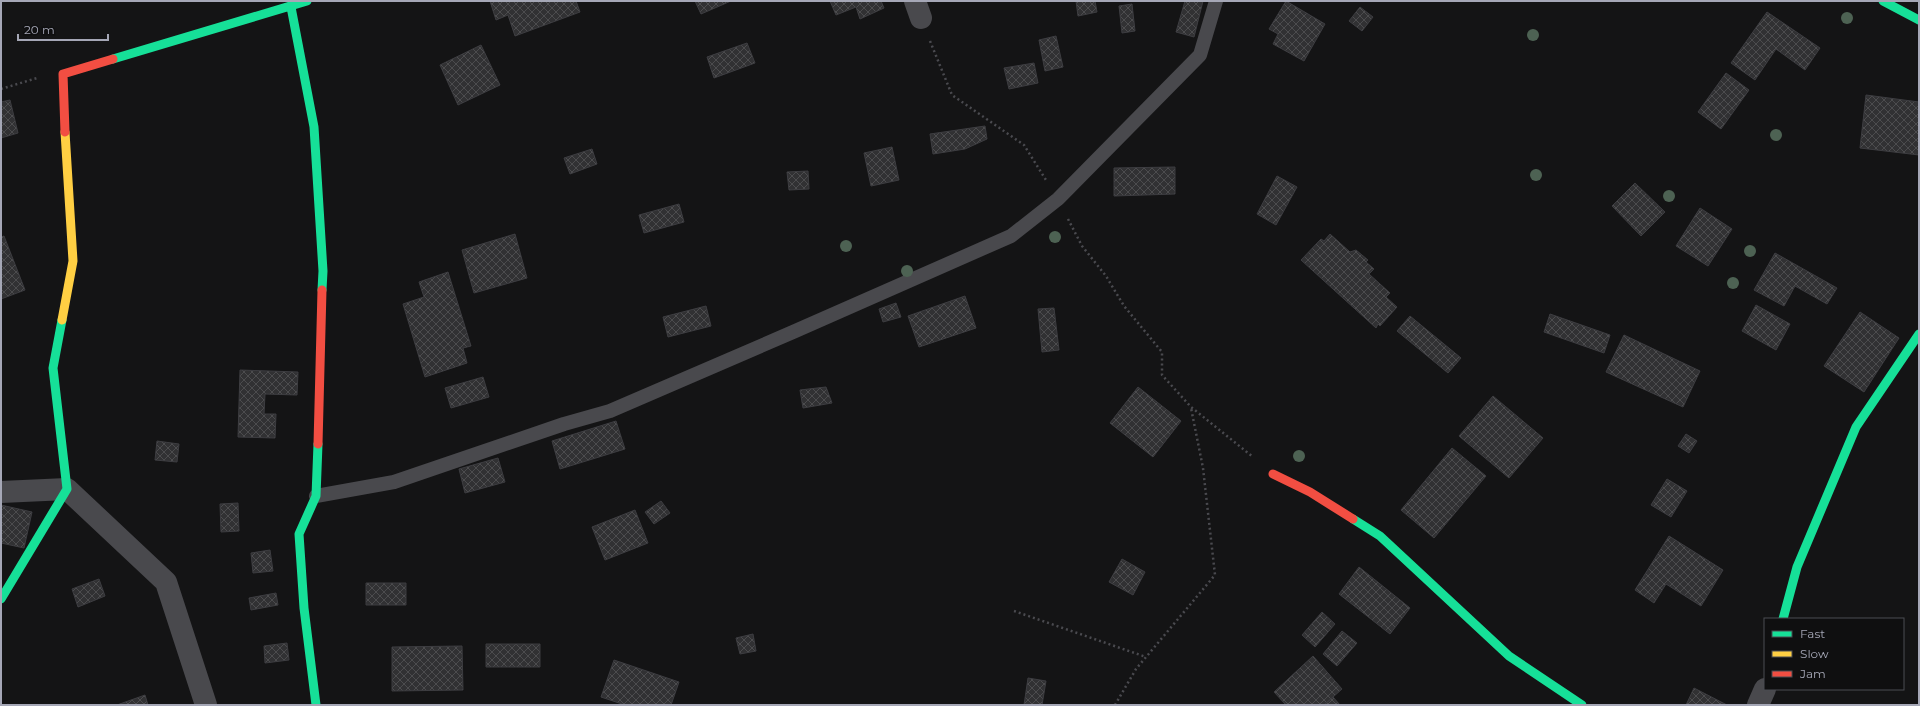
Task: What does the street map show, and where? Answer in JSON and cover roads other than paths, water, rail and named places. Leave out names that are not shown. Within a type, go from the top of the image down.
[{"type":"street","points":[[1,599],[67,489],[53,368],[73,261],[66,157],[63,74],[307,1]]},
{"type":"street","points":[[1883,1],[1913,13]]},
{"type":"street","points":[[291,7],[314,127],[323,271],[316,496],[299,534],[304,608],[316,705]]},
{"type":"street","points":[[1783,618],[1797,567],[1856,427],[1919,334]]},
{"type":"street","points":[[1273,474],[1310,492],[1380,536],[1509,656],[1582,705]]},
{"type":"street","points":[[1,492],[67,489],[166,582],[206,705]]},
{"type":"street","points":[[1758,705],[1765,690]]},
{"type":"lane","points":[[316,496],[394,482],[564,424],[610,411],[1011,236],[1058,199],[1200,55],[1216,1]]}]
